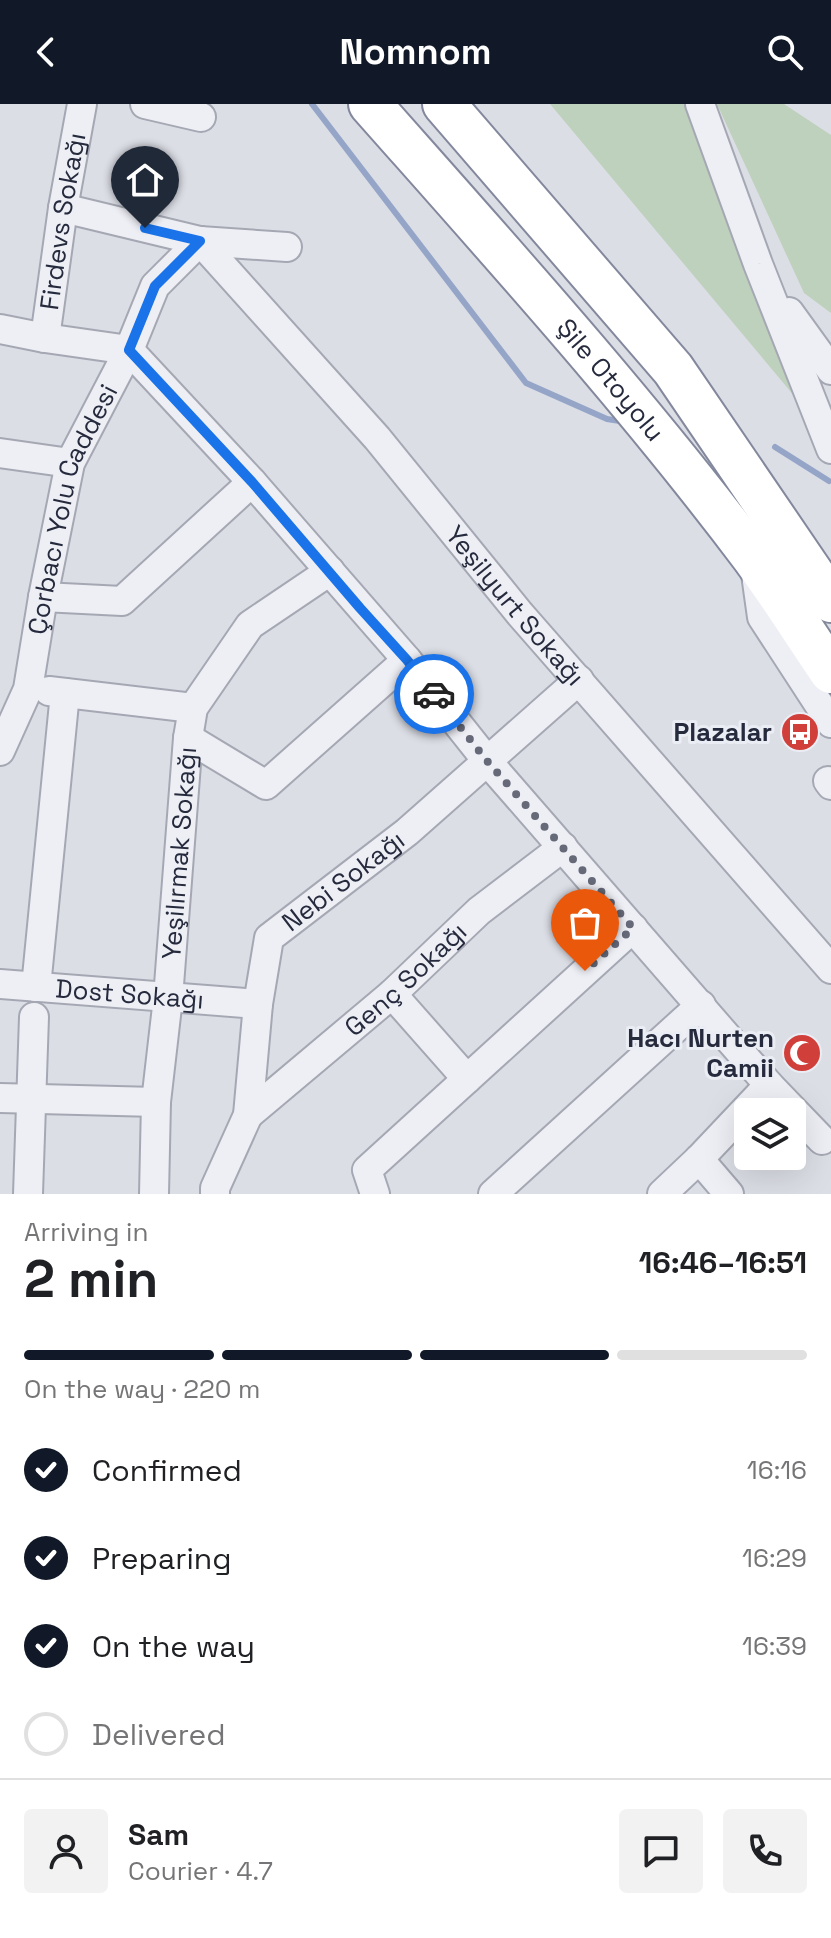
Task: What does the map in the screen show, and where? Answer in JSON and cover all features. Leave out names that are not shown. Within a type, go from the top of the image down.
[{"type":"highway","name":"Şile Otoyolu","points":[[370,104],[634,407],[754,559],[831,672]]},
{"type":"highway","name":"Şile Otoyolu","points":[[444,104],[673,369],[818,570],[831,601]]},
{"type":"street","name":"Firdevs Sokağı","points":[[45,338],[63,208],[82,104]]},
{"type":"street","points":[[145,104],[201,117]]},
{"type":"street","points":[[700,104],[758,264],[831,387]]},
{"type":"street","points":[[63,208],[200,241],[287,247]]},
{"type":"street","name":"Çorbacı Yolu Caddesi","points":[[0,751],[28,689],[70,463],[129,350],[155,286],[200,241]]},
{"type":"street","name":"Yeşilyurt Sokağı","points":[[200,241],[377,438],[520,614],[831,969]]},
{"type":"street","points":[[0,329],[129,350],[252,482],[407,660],[488,762],[769,1085],[822,1140]]},
{"type":"street","points":[[817,367],[816,388],[831,426]]},
{"type":"street","points":[[817,367],[831,449]]},
{"type":"street","points":[[0,453],[70,463]]},
{"type":"street","points":[[43,597],[122,601],[252,482]]},
{"type":"street","points":[[754,559],[762,617],[831,723]]},
{"type":"street","name":"Yeşilırmak Sokağı","points":[[154,1194],[156,1102],[193,708],[250,625],[330,571]]},
{"type":"street","points":[[188,738],[266,785],[407,660]]},
{"type":"street","name":"Nebi Sokağı","points":[[215,1194],[248,1115],[258,1004],[269,938],[407,832],[579,680]]},
{"type":"street","points":[[28,689],[193,708]]},
{"type":"street","points":[[36,987],[65,693]]},
{"type":"street","name":"Genç Sokağı","points":[[248,1115],[392,994],[479,911],[563,847]]},
{"type":"street","points":[[375,1194],[367,1170],[633,928]]},
{"type":"street","name":"Dost Sokağı","points":[[0,984],[258,1004]]},
{"type":"street","points":[[392,994],[467,1079]]},
{"type":"street","points":[[493,1194],[701,1005]]},
{"type":"street","points":[[28,1194],[34,1017]]},
{"type":"street","points":[[662,1194],[769,1085]]},
{"type":"street","points":[[0,1098],[156,1102]]},
{"type":"street","points":[[699,1159],[729,1194]]},
{"type":"green space","points":[[550,104],[684,104],[801,404]]},
{"type":"green space","points":[[717,104],[784,104],[831,135],[831,313],[804,293]]},
{"type":"waterway","points":[[312,104],[526,383],[607,419],[626,422]]},
{"type":"waterway","points":[[775,447],[829,481]]},
{"type":"way so far","points":[[434,694],[488,762],[633,928],[585,971]]},
{"type":"place","name":"Plazalar","points":[[800,732]]},
{"type":"place","name":"Hacı Nurten Camii","points":[[802,1053]]},
{"type":"route","points":[[145,228],[200,241],[155,286],[129,350],[252,482],[434,694]]}]
